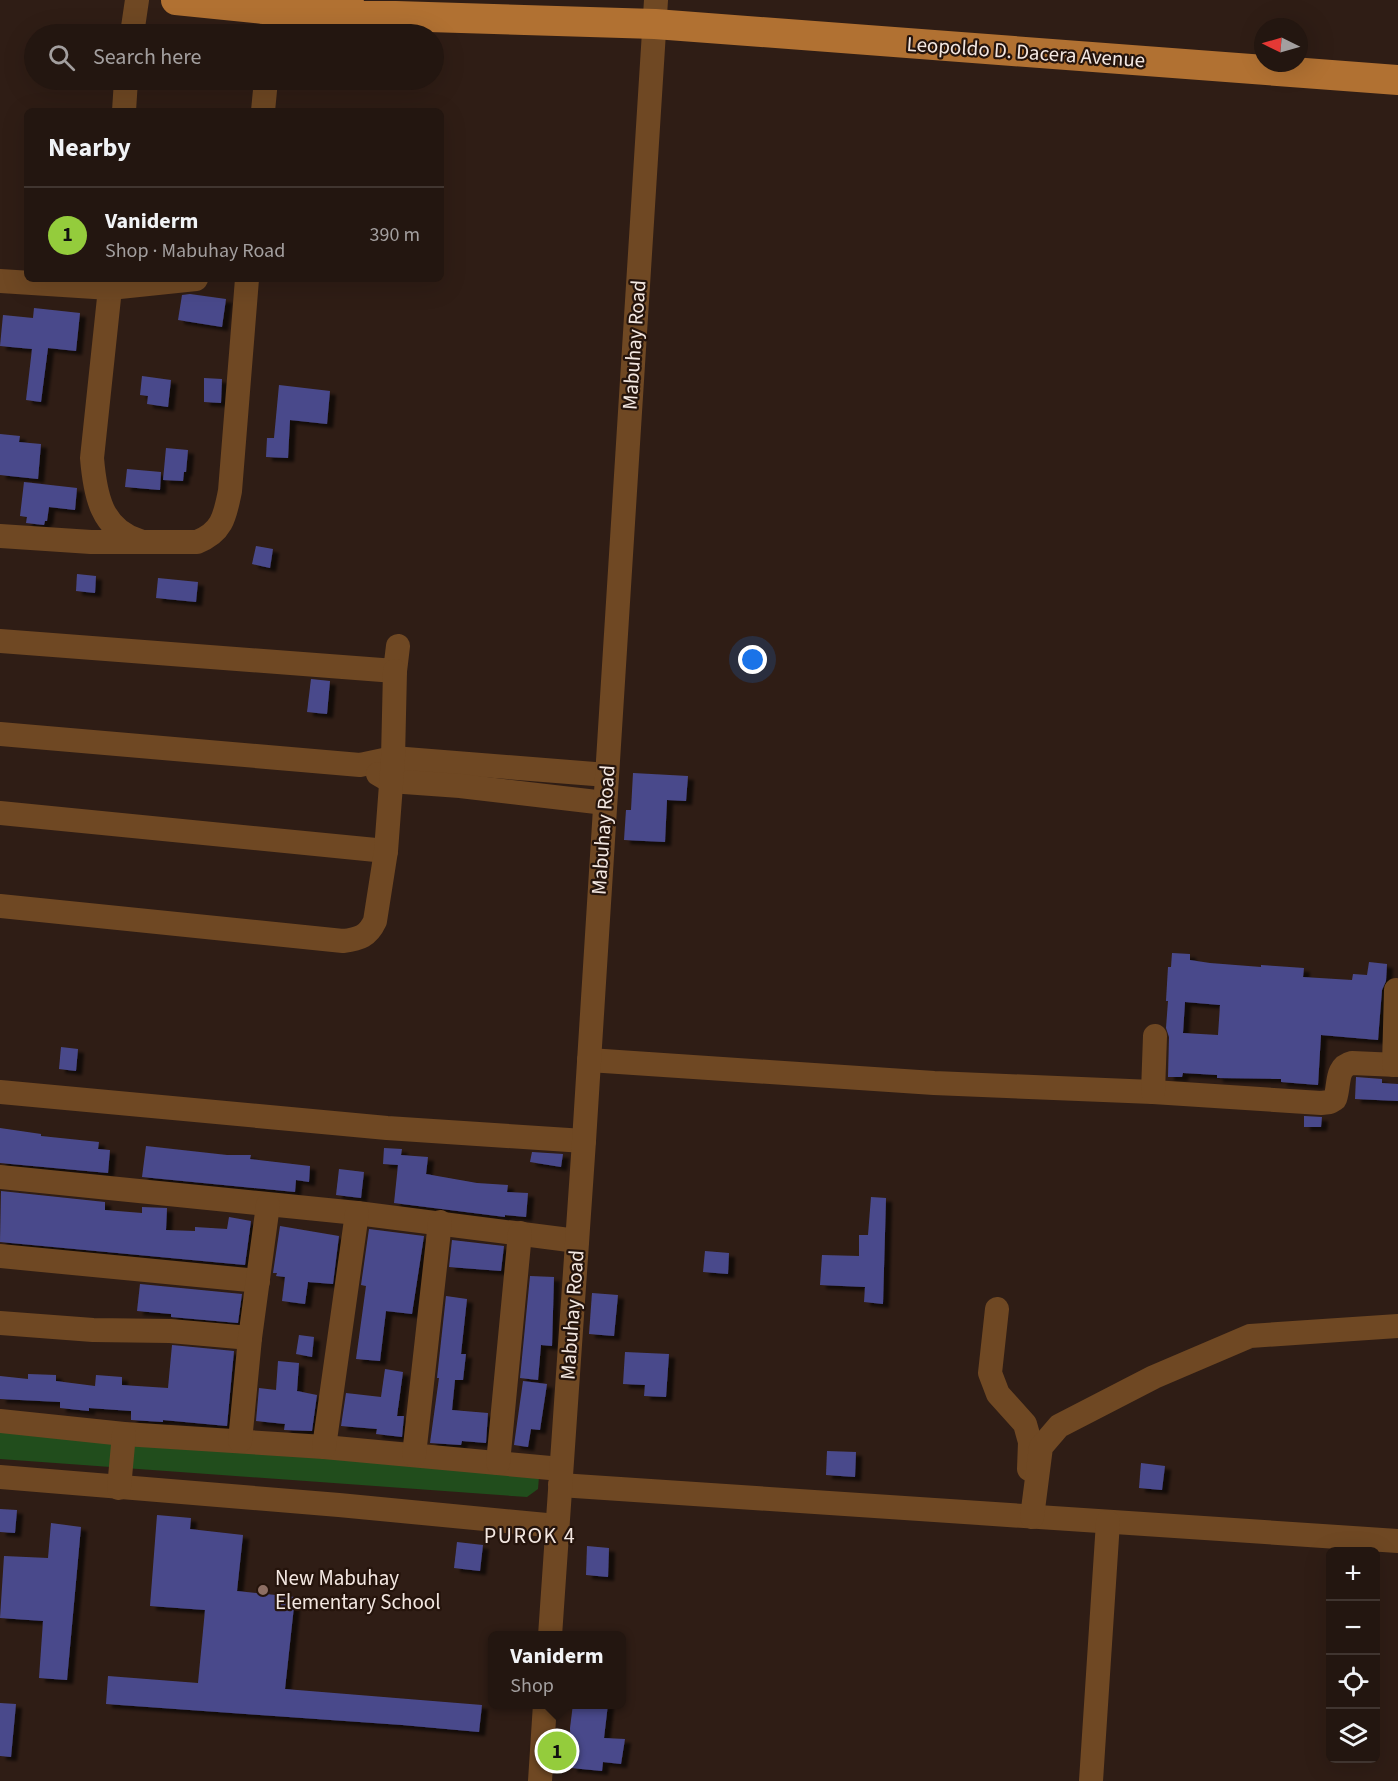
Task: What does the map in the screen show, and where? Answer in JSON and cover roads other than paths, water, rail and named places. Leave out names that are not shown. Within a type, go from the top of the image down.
[{"type":"main road","name":"Leopoldo D. Dacera Avenue","points":[[176,0],[272,22],[363,15],[655,12],[1398,80]]},
{"type":"street","points":[[133,24],[137,0]]},
{"type":"street","name":"Mabuhay Road","points":[[550,1631],[584,1141],[655,12]]},
{"type":"street","points":[[263,108],[265,90]]},
{"type":"street","points":[[0,281],[24,281]]},
{"type":"street","points":[[55,282],[132,282]]},
{"type":"street","points":[[0,536],[91,542],[197,542],[214,532],[224,519],[230,491],[247,282]]},
{"type":"street","points":[[110,283],[92,458],[94,479],[110,523],[127,537],[145,542]]},
{"type":"street","points":[[0,641],[395,671]]},
{"type":"street","points":[[0,906],[343,941],[356,940],[370,931],[375,921],[386,851],[398,646]]},
{"type":"street","points":[[0,734],[360,765],[392,770],[461,774],[607,775]]},
{"type":"street","points":[[461,774],[605,803]]},
{"type":"street","points":[[0,813],[386,851]]},
{"type":"street","points":[[589,1060],[934,1083],[1153,1092],[1321,1103],[1335,1099],[1340,1070],[1345,1064],[1396,1065],[1396,990]]},
{"type":"street","points":[[1153,1092],[1155,1036]]},
{"type":"street","points":[[0,1092],[387,1128],[584,1141]]},
{"type":"street","points":[[0,1177],[440,1222],[577,1240]]},
{"type":"street","points":[[240,1441],[250,1338],[268,1205]]},
{"type":"street","points":[[324,1447],[357,1213]]},
{"type":"street","points":[[414,1455],[440,1222]]},
{"type":"street","points":[[498,1463],[520,1233]]},
{"type":"street","points":[[0,1256],[258,1281]]},
{"type":"street","points":[[997,1309],[990,1373],[998,1394],[1025,1424],[1030,1442],[1028,1516]]},
{"type":"street","points":[[0,1323],[93,1330],[170,1331],[250,1338]]},
{"type":"street","points":[[1028,1516],[1041,1448],[1059,1426],[1154,1377],[1250,1336],[1398,1326]]},
{"type":"street","points":[[0,1421],[124,1434],[324,1447],[498,1463],[561,1477],[1028,1516],[1398,1541]]},
{"type":"street","points":[[119,1488],[124,1434]]},
{"type":"street","points":[[0,1477],[339,1505],[557,1526]]},
{"type":"street","points":[[1091,1781],[1108,1522]]},
{"type":"street","points":[[540,1781],[546,1709]]},
{"type":"place","name":"New Mabuhay Elementary School","points":[[263,1590]]},
{"type":"place","name":"Vaniderm","points":[[557,1751]]},
{"type":"district","name":"PUROK 4","points":[[530,1535]]}]
